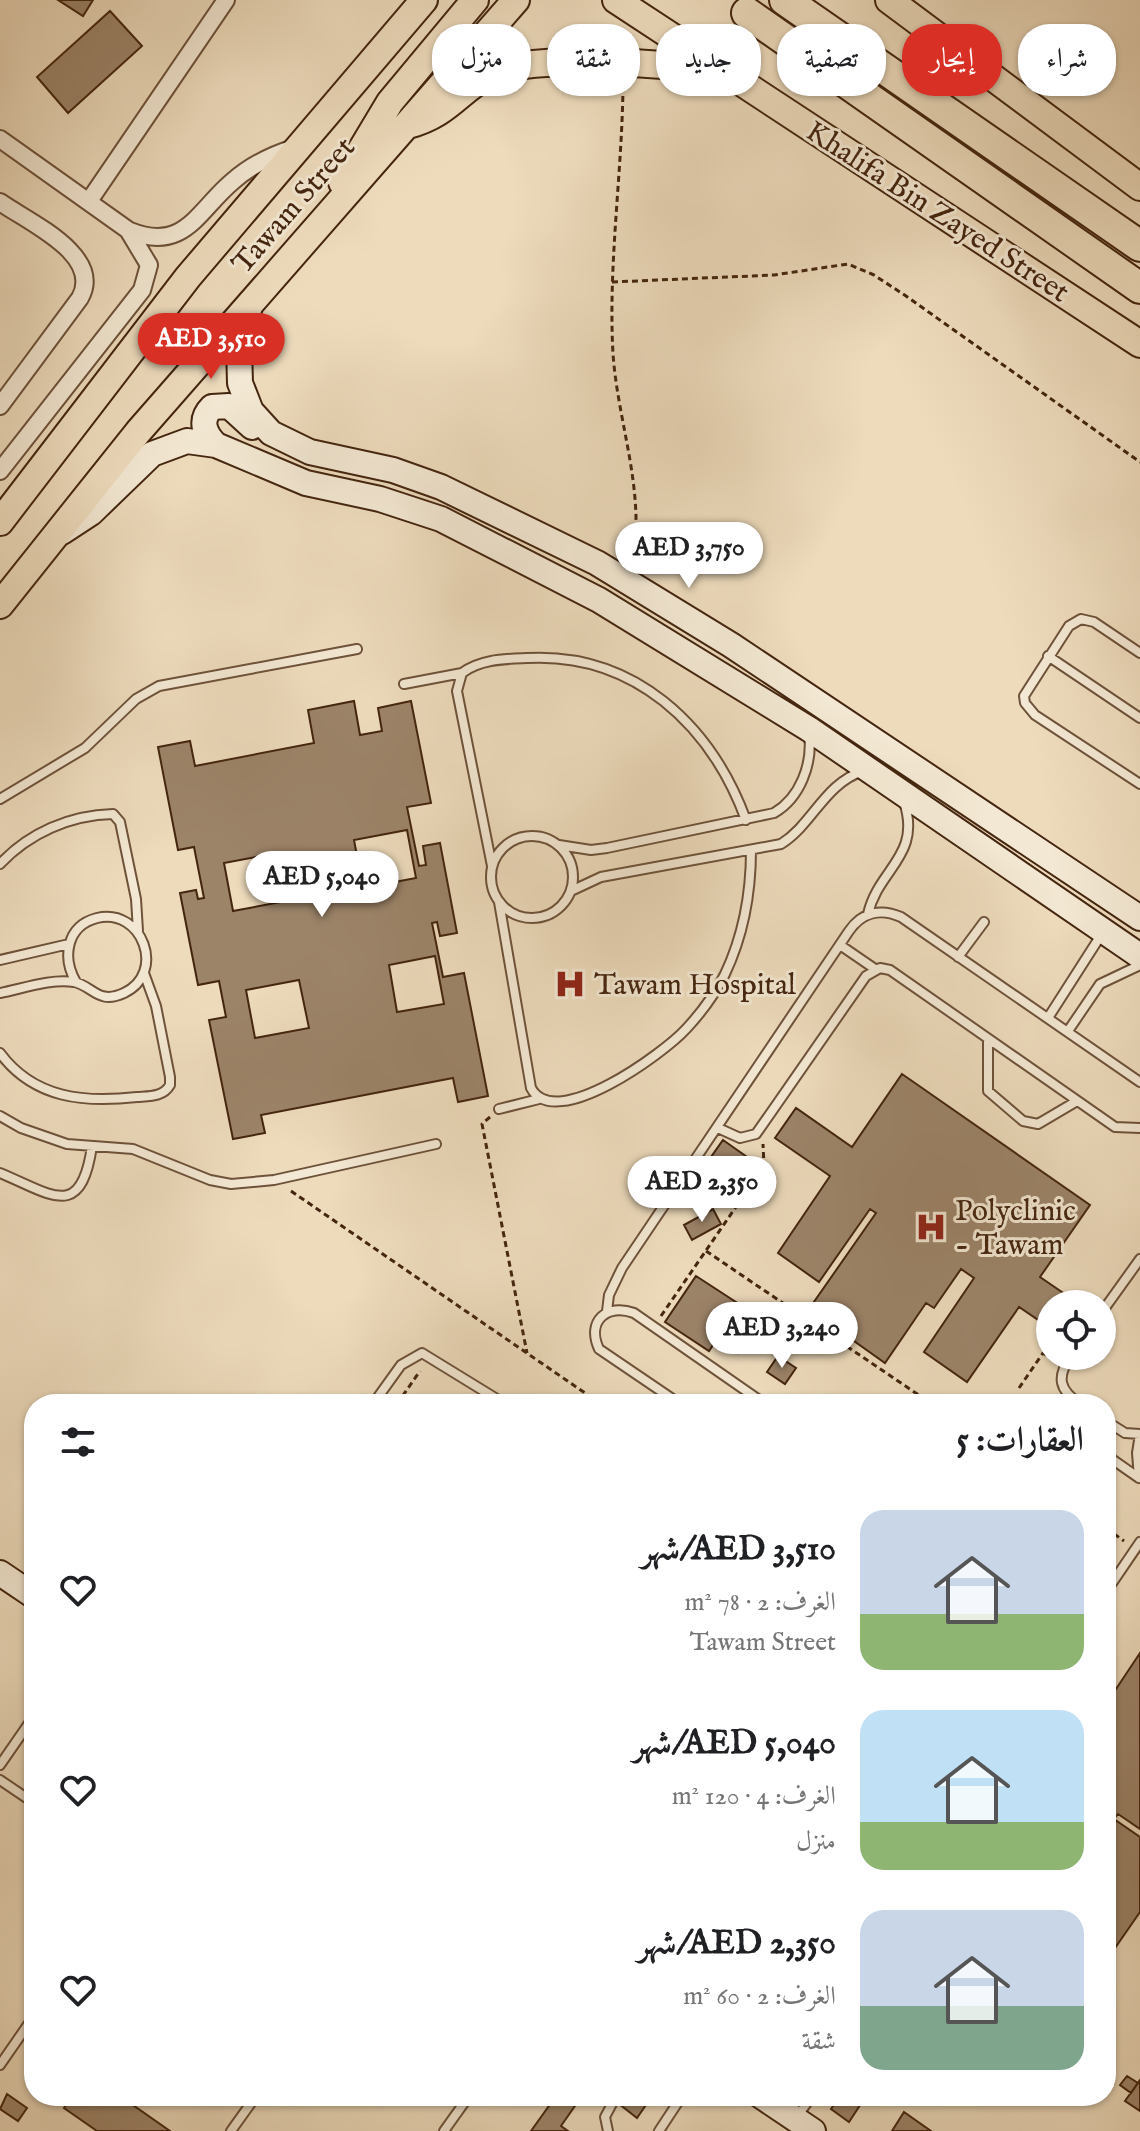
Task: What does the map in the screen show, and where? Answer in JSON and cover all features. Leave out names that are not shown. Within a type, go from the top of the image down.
[{"type":"highway","points":[[785,0],[1140,246]]},
{"type":"highway","name":"Khalifa Bin Zayed Street","points":[[747,13],[1140,288]]},
{"type":"main road","name":"Tawam Street","points":[[0,522],[188,277],[408,10],[424,0]]},
{"type":"main road","points":[[330,211],[356,154],[390,102],[475,0]]},
{"type":"main road","name":"Tawam Street","points":[[0,605],[52,537],[252,301],[516,0]]},
{"type":"main road","points":[[616,0],[653,10]]},
{"type":"main road","points":[[630,0],[653,10]]},
{"type":"main road","points":[[889,0],[1140,187]]},
{"type":"main road","points":[[405,126],[446,109],[478,82],[500,69],[547,66]]},
{"type":"main road","name":"Khalifa Bin Zayed Street","points":[[761,95],[1140,344]]},
{"type":"street","points":[[89,201],[226,0]]},
{"type":"street","points":[[0,139],[128,230],[146,256],[147,282],[0,471]]},
{"type":"street","points":[[128,230],[158,238],[178,233],[194,222],[247,170],[295,148]]},
{"type":"street","points":[[0,202],[69,250],[80,262],[86,277],[80,298],[0,406]]},
{"type":"street","points":[[252,301],[242,330],[238,368],[244,397],[260,423],[296,447]]},
{"type":"street","points":[[216,445],[207,434],[204,422],[208,411],[223,404],[271,441],[393,470],[441,487],[627,580],[731,645],[1140,918]]},
{"type":"street","points":[[52,537],[91,513],[141,464],[165,447],[187,441],[216,445],[286,476],[409,507],[465,530],[599,600],[809,729],[1140,956]]},
{"type":"street","points":[[1104,931],[1119,921],[1140,930]]},
{"type":"street","points":[[0,1573],[24,1589]]},
{"type":"street","points":[[776,2106],[804,2125]]},
{"type":"lane","points":[[1140,653],[1094,622],[1081,619],[1069,626],[1024,696],[1029,710],[1140,784]]},
{"type":"lane","points":[[0,799],[85,748],[136,699],[159,686],[357,649]]},
{"type":"lane","points":[[1048,656],[1140,718]]},
{"type":"lane","points":[[404,684],[462,673],[479,664],[507,659],[564,659],[619,674],[644,687],[689,722],[708,743],[724,767],[746,820]]},
{"type":"lane","points":[[462,673],[457,691],[492,866],[493,891],[499,902],[531,1088],[539,1099]]},
{"type":"lane","points":[[492,866],[507,843],[520,837],[547,838],[559,845],[591,850],[774,813],[790,800],[807,769],[809,729]]},
{"type":"lane","points":[[571,891],[601,877],[781,844],[792,837],[831,789],[868,769]]},
{"type":"lane","points":[[868,914],[874,896],[898,862],[908,839],[908,814],[898,791]]},
{"type":"lane","points":[[0,864],[28,839],[46,829],[66,822],[113,814],[120,822],[133,885],[138,931],[146,947],[144,973],[156,1006],[170,1085],[160,1095],[91,1101],[67,1098],[24,1077],[0,1053]]},
{"type":"lane","points":[[499,902],[510,912],[539,918],[564,904],[571,891],[572,866],[559,845]]},
{"type":"lane","points":[[499,1109],[539,1099],[551,1103],[610,1084],[638,1069],[687,1028],[707,1003],[737,946],[749,894],[751,850]]},
{"type":"lane","points":[[665,1394],[599,1349],[594,1328],[607,1311],[609,1295],[622,1268],[854,924],[868,914],[885,912],[901,917],[1136,1079],[1140,1065]]},
{"type":"lane","points":[[138,931],[121,919],[99,917],[80,926],[69,944],[69,971],[76,982],[99,996],[113,997],[136,984],[144,973]]},
{"type":"lane","points":[[958,957],[984,922]]},
{"type":"lane","points":[[1048,1018],[1104,931]]},
{"type":"lane","points":[[0,960],[69,944]]},
{"type":"lane","points":[[840,945],[875,969],[890,970],[1115,1127],[1140,1128]]},
{"type":"lane","points":[[1068,1031],[1100,984],[1140,965]]},
{"type":"lane","points":[[718,1128],[748,1138],[762,1128],[866,976],[875,969]]},
{"type":"lane","points":[[0,993],[76,982]]},
{"type":"lane","points":[[988,1039],[988,1091],[1023,1121],[1038,1124],[1077,1101]]},
{"type":"lane","points":[[0,1116],[44,1137],[153,1154],[210,1180],[231,1184],[274,1180],[436,1144]]},
{"type":"lane","points":[[0,1173],[58,1197],[71,1195],[88,1176],[92,1146]]},
{"type":"lane","points":[[1116,1292],[1140,1259]]},
{"type":"lane","points":[[607,1311],[621,1308],[750,1394]]},
{"type":"lane","points":[[381,1394],[415,1354],[430,1355],[490,1394]]},
{"type":"lane","points":[[1063,1370],[1062,1388],[1069,1394]]},
{"type":"lane","points":[[1116,1427],[1125,1433],[1140,1434],[1137,1453],[1140,1478]]},
{"type":"lane","points":[[1116,1462],[1140,1478]]},
{"type":"lane","points":[[1116,1577],[1140,1542]]},
{"type":"lane","points":[[0,1765],[24,1730]]},
{"type":"lane","points":[[0,1780],[24,1796]]},
{"type":"lane","points":[[0,2065],[24,2030]]},
{"type":"lane","points":[[231,2131],[249,2106]]},
{"type":"lane","points":[[444,2131],[459,2106]]},
{"type":"lane","points":[[608,2131],[605,2117],[611,2106]]},
{"type":"lane","points":[[659,2131],[675,2106]]},
{"type":"path","points":[[622,96],[612,282],[618,396],[636,492],[636,536],[627,580]]},
{"type":"path","points":[[612,282],[774,275],[848,264],[874,275],[906,296],[1140,462]]},
{"type":"path","points":[[482,1124],[527,1354]]},
{"type":"path","points":[[652,1328],[764,1166],[762,1128]]},
{"type":"path","points":[[274,1180],[586,1394]]},
{"type":"path","points":[[706,1251],[917,1394]]},
{"type":"path","points":[[404,1394],[430,1355]]},
{"type":"path","points":[[1016,1391],[1036,1363]]},
{"type":"building","points":[[58,0],[93,0],[83,16]]},
{"type":"building","points":[[110,11],[142,46],[68,113],[37,77]]},
{"type":"building","points":[[354,701],[360,735],[382,731],[378,708],[411,701],[431,803],[407,807],[419,866],[426,865],[423,846],[440,843],[457,933],[440,936],[437,922],[432,923],[443,977],[464,973],[488,1096],[458,1102],[453,1078],[261,1115],[265,1133],[233,1139],[209,1020],[226,1017],[219,981],[198,985],[180,893],[196,890],[198,899],[204,898],[194,847],[178,850],[158,747],[190,741],[195,766],[314,743],[308,710]],"holes":[[[407,830],[416,878],[363,888],[354,840]],[[277,853],[286,901],[233,911],[224,863]],[[435,956],[444,1004],[397,1012],[389,965]],[[299,980],[309,1028],[255,1038],[246,990]]]},
{"type":"building","points":[[902,1074],[1090,1205],[1040,1277],[1059,1290],[1036,1290],[1036,1319],[1019,1307],[967,1382],[924,1352],[974,1278],[961,1269],[934,1308],[926,1303],[885,1363],[809,1309],[876,1213],[870,1209],[819,1282],[778,1253],[830,1176],[775,1138],[796,1108],[852,1147]]},
{"type":"building","points":[[723,1140],[757,1164],[733,1198],[699,1174]]},
{"type":"building","points":[[713,1209],[721,1224],[692,1240],[684,1225]]},
{"type":"building","points":[[696,1276],[739,1304],[732,1314],[754,1329],[738,1353],[717,1339],[709,1351],[665,1322]]},
{"type":"building","points":[[778,1356],[796,1368],[785,1384],[767,1372]]},
{"type":"building","points":[[1140,1653],[1140,1829],[1118,1814],[1116,1816],[1116,1689]]},
{"type":"building","points":[[1116,1820],[1140,1837],[1140,1912],[1116,1947]]},
{"type":"building","points":[[1127,2076],[1138,2083],[1131,2093],[1120,2085]]},
{"type":"building","points":[[1140,2080],[1140,2111],[1125,2101]]},
{"type":"building","points":[[7,2094],[27,2108],[18,2121],[0,2109]]},
{"type":"building","points":[[134,2106],[170,2131],[97,2131],[64,2108]]},
{"type":"building","points":[[549,2106],[575,2106],[561,2126],[568,2131],[531,2131]]},
{"type":"building","points":[[622,2106],[645,2106],[637,2118]]},
{"type":"building","points":[[833,2106],[859,2106],[849,2122],[831,2109]]},
{"type":"building","points":[[904,2112],[931,2131],[892,2131]]},
{"type":"place","name":"Tawam Hospital","points":[[570,984]]},
{"type":"place","name":"Polyclinic - Tawam","points":[[931,1227]]}]
